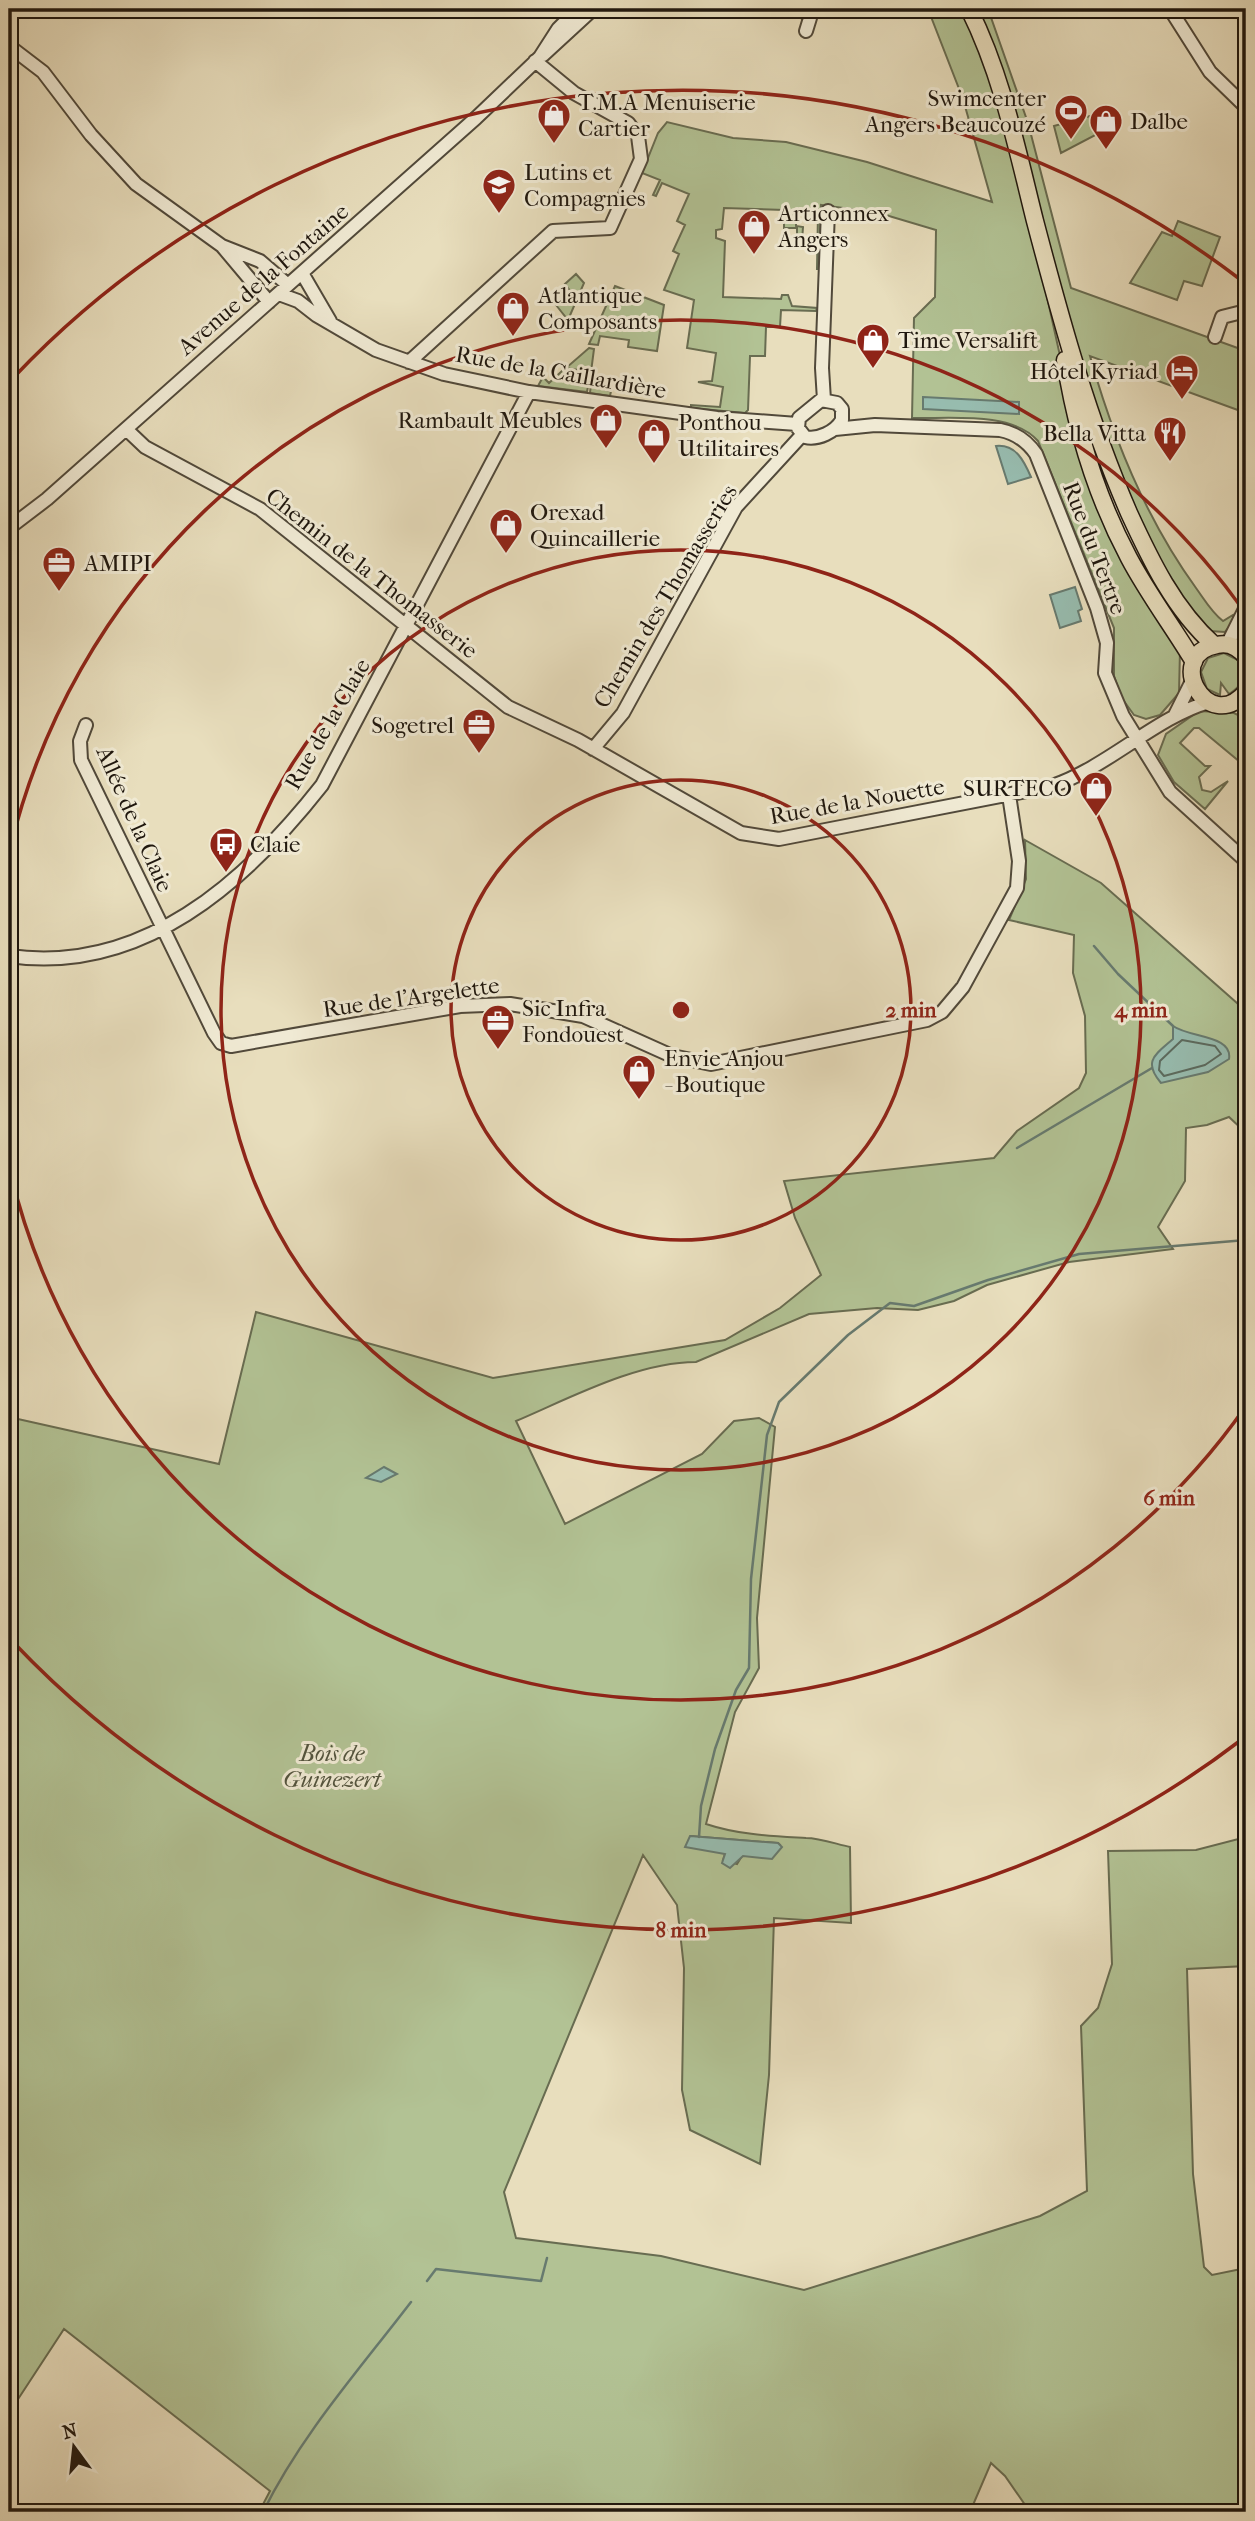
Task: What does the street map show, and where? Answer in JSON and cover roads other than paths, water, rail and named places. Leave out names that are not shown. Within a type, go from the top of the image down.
[{"type":"main road","points":[[969,9],[983,38],[1008,114],[1058,309],[1103,453],[1154,568],[1190,621],[1221,645],[1246,657]]},
{"type":"main road","points":[[1058,309],[1072,405],[1093,481],[1128,555],[1194,662]]},
{"type":"main road","points":[[1221,645],[1202,652],[1194,662],[1192,681],[1197,692],[1209,702],[1232,702],[1246,692]]},
{"type":"main road","points":[[1232,702],[1246,712]]},
{"type":"street","name":"Avenue de la Fontaine","points":[[537,59],[558,29],[578,9]]},
{"type":"street","name":"Avenue de la Fontaine","points":[[9,528],[302,274],[477,118],[537,59],[566,37],[593,9]]},
{"type":"street","points":[[803,9],[810,18],[806,31]]},
{"type":"street","points":[[1170,9],[1210,72],[1246,107]]},
{"type":"street","points":[[9,46],[43,72],[91,135],[136,184],[222,246],[279,294]]},
{"type":"street","points":[[409,362],[553,230],[610,228],[641,159],[642,146],[636,131],[625,121],[558,82],[537,59]]},
{"type":"street","points":[[824,400],[822,368],[828,211]]},
{"type":"street","points":[[222,246],[260,261],[279,294]]},
{"type":"street","name":"Rue de la Caillardière","points":[[302,274],[330,321]]},
{"type":"street","name":"Rue de la Caillardière","points":[[279,294],[298,300],[316,315],[376,350],[444,374],[529,392],[800,429]]},
{"type":"street","points":[[1215,337],[1222,317],[1246,311]]},
{"type":"street","name":"Rue de la Claie","points":[[9,956],[52,960],[92,956],[114,951],[162,929],[255,862],[289,827],[322,785],[529,392]]},
{"type":"street","points":[[824,400],[833,401],[842,410],[842,421],[835,429],[814,438],[800,429],[801,415],[824,400]]},
{"type":"street","name":"Rue du Tertre","points":[[842,410],[854,419],[875,425]]},
{"type":"street","name":"Rue du Tertre","points":[[835,429],[875,425],[1000,430],[1017,436],[1032,449],[1103,627],[1107,643],[1105,673],[1109,689],[1170,792],[1246,861]]},
{"type":"street","name":"Chemin de la Thomasserie","points":[[126,429],[145,447],[260,509],[508,707],[593,749]]},
{"type":"street","name":"Chemin des Thomasseries","points":[[593,749],[623,713],[736,507],[800,429]]},
{"type":"street","points":[[1221,645],[1246,607]]},
{"type":"street","name":"Rue de la Nouette","points":[[1173,718],[1192,681]]},
{"type":"street","name":"Rue de la Nouette","points":[[593,749],[741,833],[779,839],[1009,795],[1068,780],[1173,718],[1209,702]]},
{"type":"street","name":"Allée de la Claie","points":[[86,725],[80,741],[81,760],[162,929]]},
{"type":"street","name":"Rue de l'Argelette","points":[[162,929],[214,1033],[221,1043],[231,1046],[460,1006],[510,1004],[556,1009],[583,1016],[692,1062],[735,1061],[912,1025],[942,1012],[963,986],[1017,888],[1019,861],[1009,795]]},
{"type":"water","points":[[923,397],[1019,402],[1019,414],[923,409]]},
{"type":"water","points":[[996,446],[1014,451],[1031,477],[1008,484]]},
{"type":"water","points":[[1075,587],[1082,609],[1078,611],[1081,621],[1060,628],[1050,595]]},
{"type":"water","points":[[1173,1026],[1218,1041],[1228,1051],[1229,1059],[1208,1072],[1161,1083],[1152,1069],[1152,1063],[1157,1054],[1173,1039]]},
{"type":"water","points":[[384,1467],[397,1474],[381,1482],[366,1478]]},
{"type":"water","points":[[690,1836],[778,1843],[782,1847],[772,1859],[743,1856],[730,1868],[722,1863],[725,1854],[685,1847]]},
{"type":"waterway","points":[[1094,946],[1118,974],[1173,1026]]},
{"type":"waterway","points":[[1017,1148],[1152,1068]]},
{"type":"waterway","points":[[699,1837],[701,1806],[715,1749],[736,1690],[749,1668],[751,1579],[767,1435],[779,1402],[848,1335],[890,1303],[914,1306],[988,1280],[1079,1254],[1246,1240]]},
{"type":"waterway","points":[[427,2281],[436,2269],[541,2281],[547,2258]]},
{"type":"waterway","points":[[263,2512],[313,2430],[411,2302]]},
{"type":"place","name":"Swimcenter Angers Beaucouzé","points":[[1071,141]]},
{"type":"place","name":"T.M.A Menuiserie Cartier","points":[[554,145]]},
{"type":"place","name":"Dalbe","points":[[1106,151]]},
{"type":"place","name":"Lutins et Compagnies","points":[[499,215]]},
{"type":"place","name":"Articonnex Angers","points":[[754,256]]},
{"type":"place","name":"Atlantique Composants","points":[[513,338]]},
{"type":"place","name":"Time Versalift","points":[[873,370]]},
{"type":"place","name":"Hôtel Kyriad","points":[[1182,401]]},
{"type":"place","name":"Rambault Meubles","points":[[606,450]]},
{"type":"place","name":"Bella Vitta","points":[[1170,463]]},
{"type":"place","name":"Ponthou Utilitaires","points":[[654,465]]},
{"type":"place","name":"Orexad Quincaillerie","points":[[506,555]]},
{"type":"place","name":"AMIPI","points":[[59,593]]},
{"type":"place","name":"Sogetrel","points":[[479,755]]},
{"type":"place","name":"SURTECO","points":[[1096,818]]},
{"type":"place","name":"Claie","points":[[226,874]]},
{"type":"place","name":"Sic Infra Fondouest","points":[[498,1051]]},
{"type":"place","name":"Envie Anjou - Boutique","points":[[639,1101]]},
{"type":"park label","name":"Bois de Guinezert","points":[[332,1766]]}]
